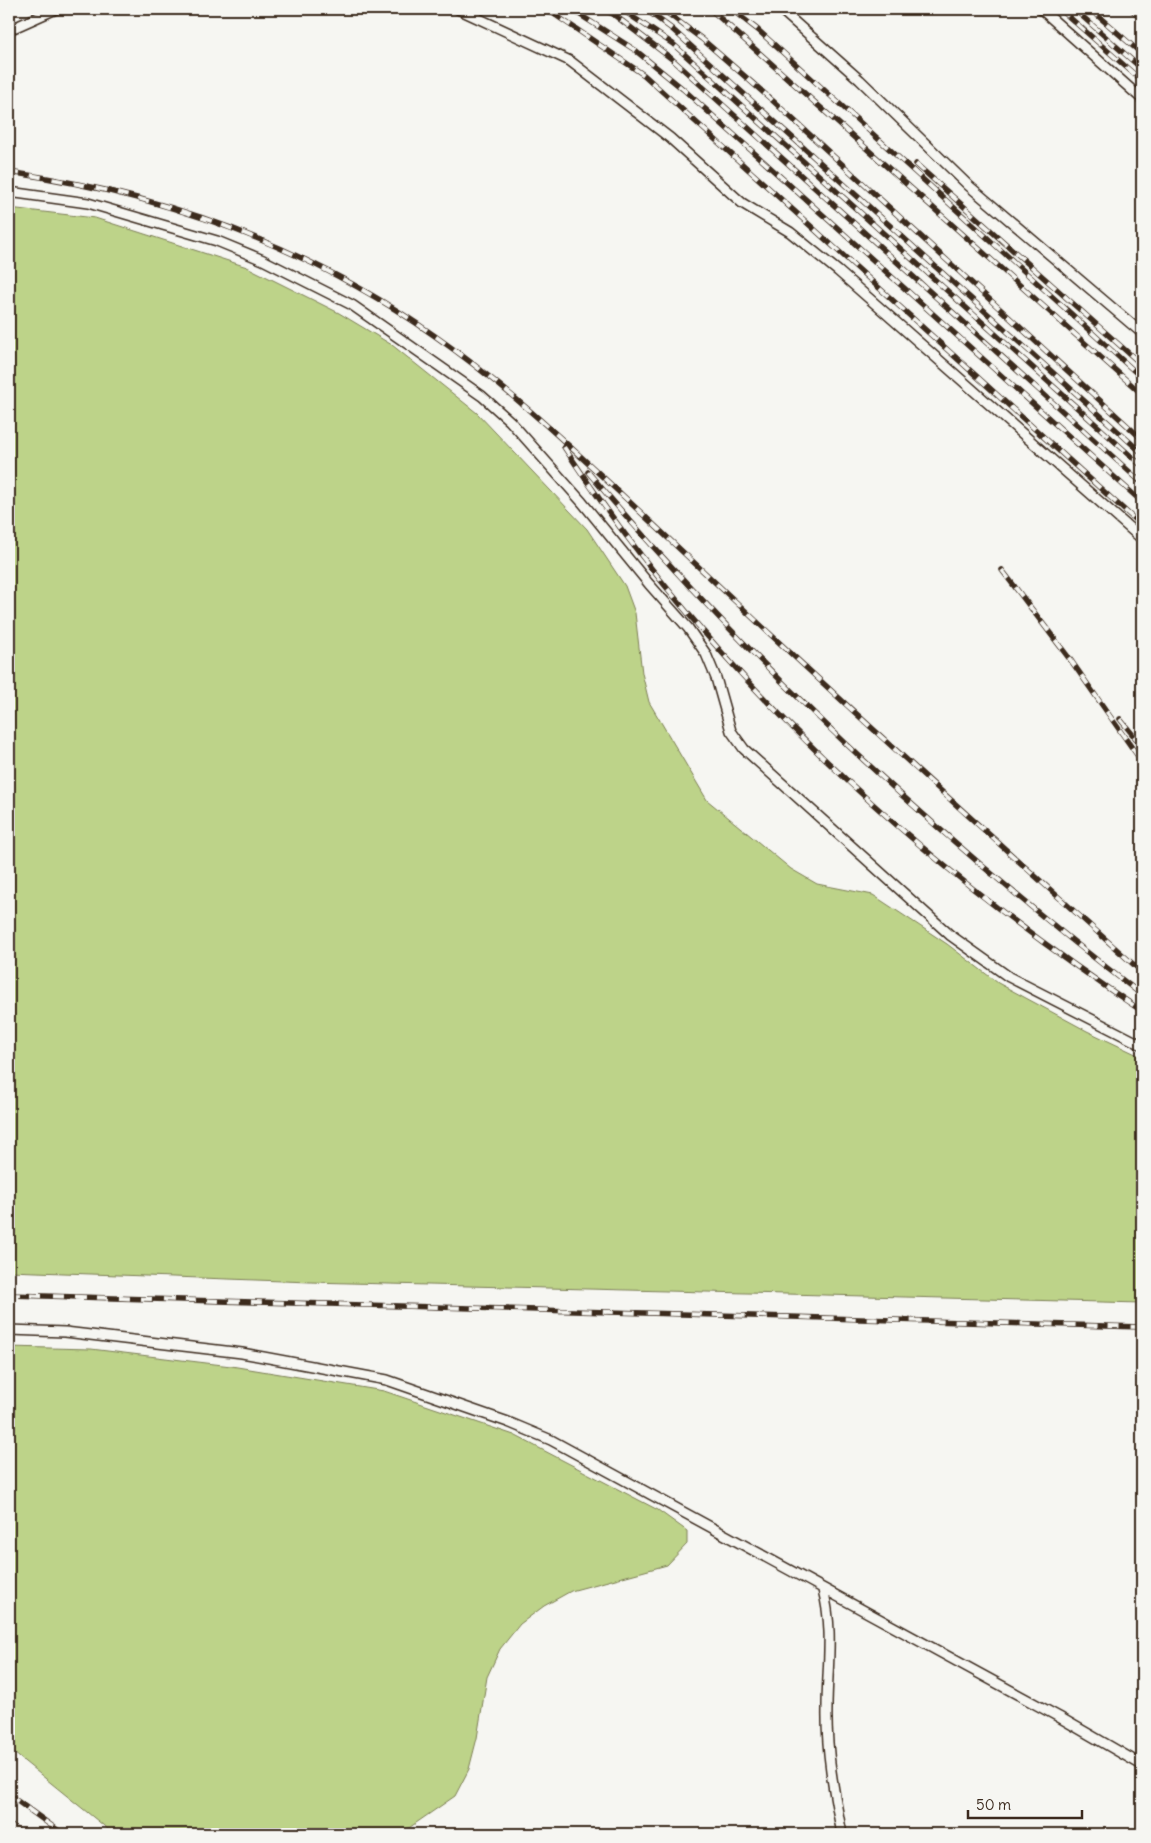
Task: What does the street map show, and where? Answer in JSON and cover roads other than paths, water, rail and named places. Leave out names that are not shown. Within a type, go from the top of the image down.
[{"type":"lane","points":[[9,30],[56,9]]},
{"type":"lane","points":[[458,9],[570,61],[670,138],[742,202],[790,232],[838,271],[1142,539]]},
{"type":"lane","points":[[780,9],[860,80],[968,184],[1142,334]]},
{"type":"lane","points":[[1041,9],[1142,99]]},
{"type":"lane","points":[[9,192],[88,203],[217,242],[263,260],[352,305],[482,396],[510,421],[582,502],[649,584],[688,628],[706,654],[716,678],[731,731],[744,749],[950,935],[1009,977],[1142,1045]]},
{"type":"lane","points":[[9,1330],[65,1332],[242,1353],[387,1380],[508,1422],[551,1440],[822,1590],[1058,1717],[1142,1766]]},
{"type":"lane","points":[[822,1590],[827,1607],[830,1637],[827,1708],[829,1750],[842,1834]]},
{"type":"railway","points":[[542,9],[554,14],[644,75],[1142,526]]},
{"type":"railway","points":[[571,9],[635,50],[683,89],[1142,502]]},
{"type":"railway","points":[[602,9],[613,14],[672,59],[1142,483]]},
{"type":"railway","points":[[621,9],[673,44],[1142,466]]},
{"type":"railway","points":[[645,9],[672,29],[1142,453]]},
{"type":"railway","points":[[662,9],[702,39],[772,100],[1142,439]]},
{"type":"railway","points":[[710,9],[1142,394]]},
{"type":"railway","points":[[731,9],[758,30],[1142,378]]},
{"type":"railway","points":[[1060,9],[1142,81]]},
{"type":"railway","points":[[1074,9],[1142,69]]},
{"type":"railway","points":[[1090,9],[1142,54]]},
{"type":"railway","points":[[1131,9],[1142,19]]},
{"type":"railway","points":[[916,164],[1142,365]]},
{"type":"railway","points":[[9,172],[122,194],[232,228],[285,250],[336,276],[387,304],[435,336],[507,391],[552,431],[862,719],[1142,972]]},
{"type":"railway","points":[[564,447],[622,531],[685,610],[753,686],[824,759],[899,827],[977,892],[1058,953],[1142,1011]]},
{"type":"railway","points":[[588,472],[716,614],[851,748],[921,813],[993,875],[1142,995]]},
{"type":"railway","points":[[1002,570],[1072,662],[1142,762]]},
{"type":"railway","points":[[1120,719],[1142,746]]},
{"type":"railway","points":[[9,1295],[1142,1327]]},
{"type":"railway","points":[[9,1795],[63,1834]]},
{"type":"railway","points":[[9,1824],[21,1834]]}]
